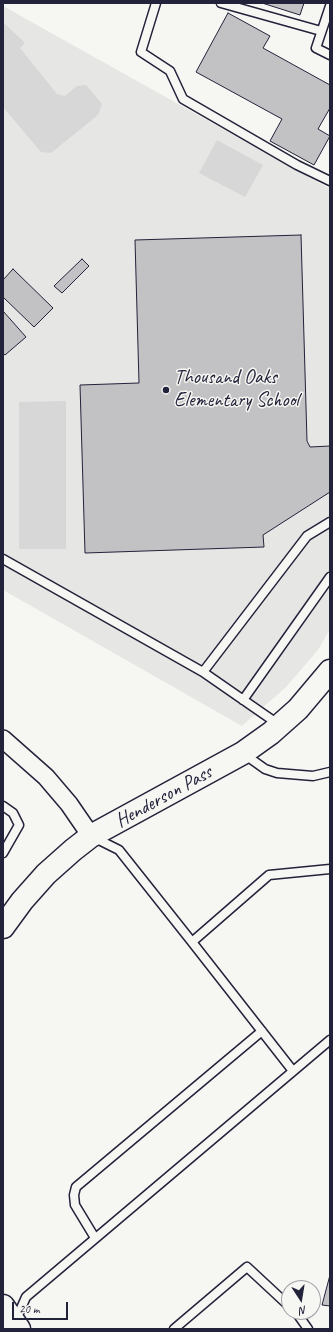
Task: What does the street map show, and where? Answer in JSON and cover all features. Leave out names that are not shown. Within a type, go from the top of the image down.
[{"type":"street","name":"Henderson Pass","points":[[3,927],[22,901],[46,874],[91,836],[243,753],[280,725],[298,709],[329,676]]},
{"type":"street","points":[[3,739],[46,777],[69,804],[91,836]]},
{"type":"lane","points":[[156,3],[141,52],[170,71],[184,99],[297,165],[330,181]]},
{"type":"lane","points":[[220,3],[322,31]]},
{"type":"lane","points":[[330,6],[316,48],[330,56]]},
{"type":"lane","points":[[203,672],[307,536],[330,522]]},
{"type":"lane","points":[[3,559],[203,672],[280,725]]},
{"type":"lane","points":[[243,700],[330,577]]},
{"type":"lane","points":[[243,753],[265,769],[277,773],[313,776],[330,772]]},
{"type":"lane","points":[[3,806],[13,813],[20,825],[3,853]]},
{"type":"lane","points":[[91,836],[119,850],[293,1071]]},
{"type":"lane","points":[[192,942],[269,875],[330,869]]},
{"type":"lane","points":[[95,1238],[75,1205],[74,1195],[76,1187],[262,1031]]},
{"type":"lane","points":[[10,1322],[26,1297],[330,1040]]},
{"type":"lane","points":[[174,1329],[247,1267],[281,1299]]},
{"type":"lane","points":[[302,1320],[308,1329]]},
{"type":"shaded area","name":"Thousand Oaks Elementary School","points":[[3,6],[330,189],[330,629],[318,650],[286,687],[242,726],[3,590]]},
{"type":"shaded area","points":[[5,24],[25,43],[20,48],[57,94],[65,96],[77,86],[86,85],[102,104],[98,115],[51,153],[41,152],[3,107],[3,25]]},
{"type":"shaded area","points":[[217,140],[263,165],[245,197],[199,173]]},
{"type":"shaded area","points":[[66,401],[66,549],[19,549],[19,402]]},
{"type":"building","points":[[262,3],[304,3],[300,15]]},
{"type":"building","points":[[228,13],[270,36],[263,48],[330,85],[330,108],[318,129],[330,136],[314,165],[270,141],[282,119],[196,72]]},
{"type":"building","points":[[301,235],[307,441],[310,447],[330,446],[330,492],[263,535],[264,547],[85,553],[80,385],[139,383],[135,240]]},
{"type":"building","points":[[82,259],[89,266],[62,293],[54,286]]},
{"type":"building","points":[[13,269],[53,308],[34,327],[3,297],[3,280]]},
{"type":"building","points":[[3,311],[26,337],[5,355],[3,353]]},
{"type":"building","points":[[330,1275],[330,1306],[322,1305]]},
{"type":"place","name":"Thousand Oaks Elementary School","points":[[166,390]]}]
